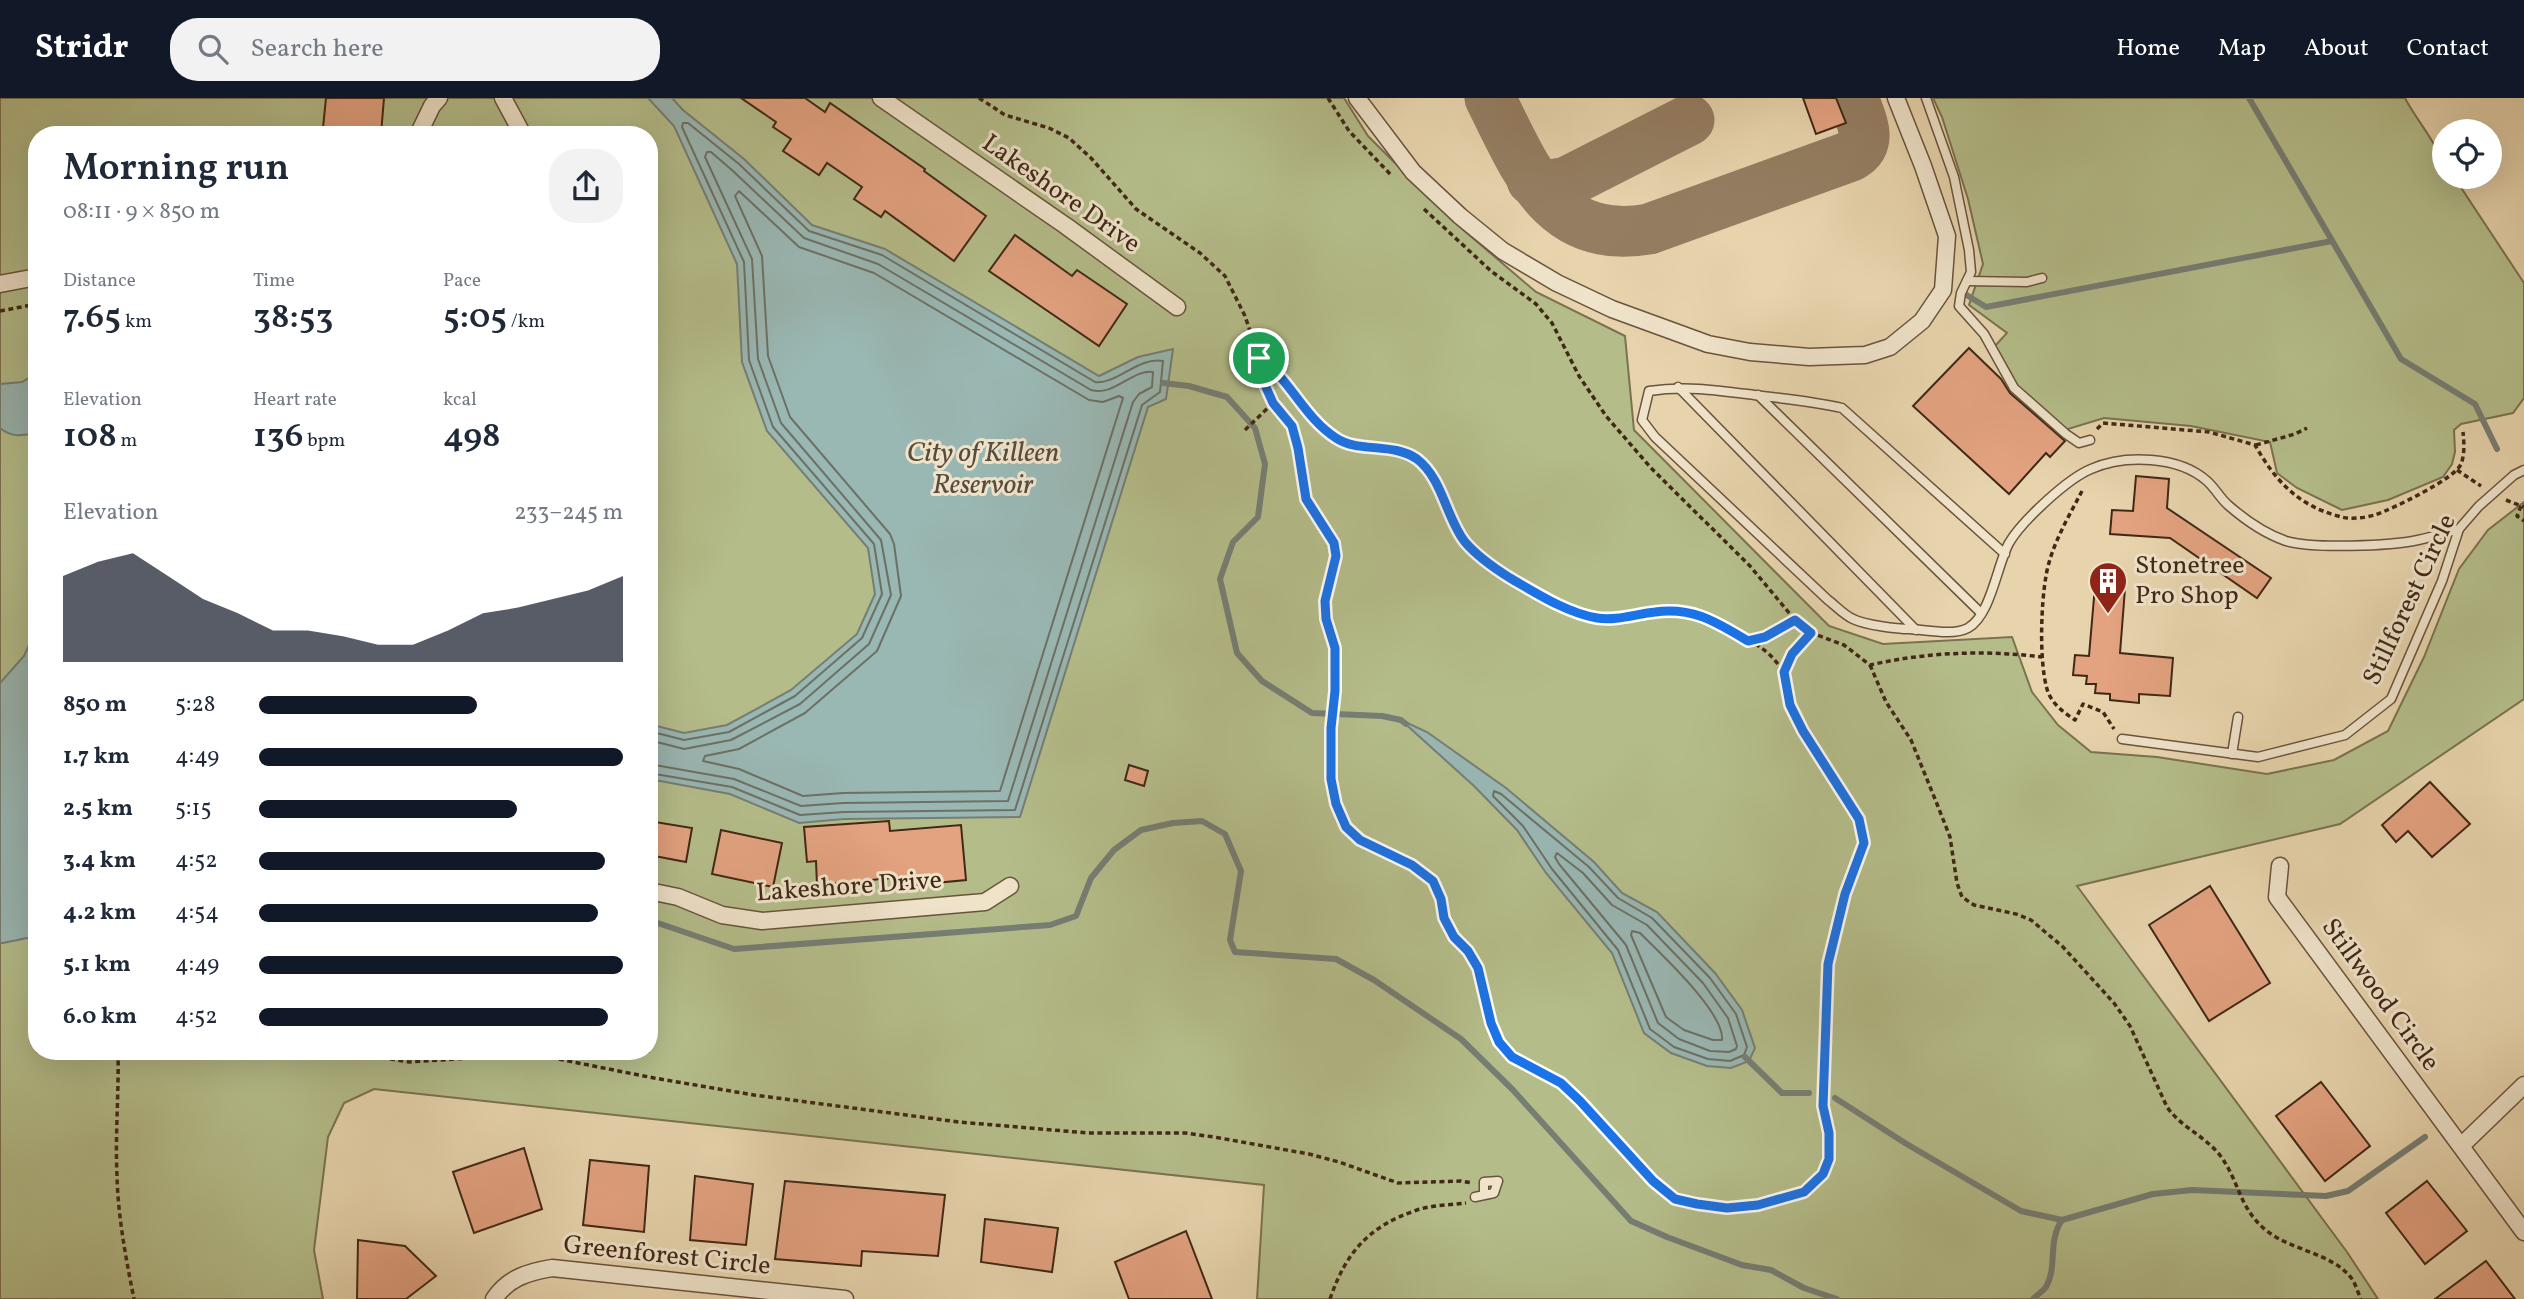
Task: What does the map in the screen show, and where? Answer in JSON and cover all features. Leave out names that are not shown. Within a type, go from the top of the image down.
[{"type":"street","points":[[422,126],[439,98]]},
{"type":"street","points":[[503,98],[518,126]]},
{"type":"street","name":"Lakeshore Drive","points":[[881,98],[1066,226],[1177,307]]},
{"type":"street","points":[[1357,98],[1413,172],[1460,216],[1503,251],[1556,283],[1612,309],[1707,344],[1750,352],[1810,357],[1865,355],[1890,347],[1922,321],[1943,290],[1947,236],[1896,98]]},
{"type":"street","points":[[0,284],[28,279]]},
{"type":"street","name":"Stillwood Circle","points":[[2280,866],[2277,897],[2524,1232]]},
{"type":"street","name":"Lakeshore Drive","points":[[658,893],[678,897],[722,915],[762,921],[985,902],[1010,886]]},
{"type":"street","points":[[2461,1146],[2524,1085]]},
{"type":"street","name":"Greenforest Circle","points":[[494,1299],[511,1281],[526,1273],[552,1268],[845,1299]]},
{"type":"lane","points":[[1926,98],[1954,177],[1969,250],[1971,272],[1961,293],[1959,306],[1984,334],[2014,388],[2078,443],[2090,440]]},
{"type":"lane","points":[[1966,281],[2027,282],[2042,278]]},
{"type":"lane","points":[[1678,387],[1917,630]]},
{"type":"lane","points":[[2005,554],[1842,408],[1758,395],[1678,387],[1649,391],[1642,420],[1655,437],[1828,600],[1853,620],[1917,630],[1948,632],[1968,628],[1981,613],[2005,554],[2009,543],[2063,484],[2091,469],[2129,461],[2179,465],[2206,480],[2228,505],[2253,523],[2288,542],[2350,545],[2403,541],[2459,529]]},
{"type":"lane","points":[[1758,395],[1981,613]]},
{"type":"lane","name":"Stillforest Circle","points":[[2122,739],[2258,757],[2345,735],[2390,699],[2442,581],[2459,529],[2479,506],[2514,475],[2524,470]]},
{"type":"lane","points":[[2232,754],[2238,717]]},
{"type":"path","points":[[979,98],[1005,115],[1049,128],[1069,138],[1091,158],[1136,209],[1200,253],[1225,276],[1245,316],[1264,383],[1273,403],[1292,426],[1306,499],[1334,543],[1336,556],[1325,601],[1326,619],[1335,648],[1335,691],[1331,728],[1332,792],[1346,827],[1360,840],[1412,865],[1433,881],[1441,899],[1444,918],[1454,937],[1468,951],[1478,968],[1491,1023],[1499,1042],[1512,1057],[1561,1083],[1653,1181],[1675,1199],[1727,1208],[1758,1205],[1804,1192],[1823,1174],[1829,1159],[1823,1093],[1828,964],[1845,894],[1864,843],[1859,819],[1803,731],[1790,705],[1784,672],[1770,654],[1698,614],[1676,610],[1596,618],[1566,607],[1510,578],[1485,562],[1464,541],[1431,476],[1417,459],[1402,452],[1344,443],[1334,438],[1305,410],[1274,370],[1259,358]]},
{"type":"path","points":[[1328,98],[1349,131],[1395,179]]},
{"type":"path","points":[[1420,204],[1484,265],[1536,304],[1552,323],[1579,376],[1623,437],[1750,566],[1795,620],[1811,633],[1844,646],[1870,665],[1886,702],[1911,740],[1937,804],[1950,837],[1956,883],[1962,897],[1974,905],[2031,920],[2063,947],[2114,1003],[2130,1026],[2167,1107],[2175,1118],[2217,1152],[2232,1177],[2245,1208],[2268,1232],[2280,1240],[2337,1265],[2352,1280],[2361,1299]]},
{"type":"path","points":[[0,311],[28,306]]},
{"type":"path","points":[[1245,430],[1273,403]]},
{"type":"path","points":[[2090,440],[2090,436],[2103,423],[2209,432],[2255,445],[2307,428]]},
{"type":"path","points":[[2255,445],[2271,472],[2285,488],[2318,509],[2339,517],[2356,518],[2394,506],[2440,484],[2452,475],[2461,465],[2463,432]]},
{"type":"path","points":[[2091,469],[2059,537],[2046,575],[2042,657],[2047,691],[2060,711],[2075,720],[2083,704],[2103,712],[2122,739]]},
{"type":"path","points":[[2524,507],[2521,506],[2517,516],[2524,521]]},
{"type":"path","points":[[1748,641],[1765,637],[1795,620]]},
{"type":"path","points":[[1784,672],[1792,654],[1811,633]]},
{"type":"path","points":[[1870,665],[1895,659],[1950,654],[2002,652],[2042,657]]},
{"type":"path","points":[[118,1060],[118,1207],[134,1299]]},
{"type":"path","points":[[397,1060],[440,1060]]},
{"type":"path","points":[[565,1060],[754,1095],[958,1122],[1075,1133],[1185,1133],[1214,1137],[1319,1157],[1398,1183],[1461,1181],[1478,1186],[1480,1196],[1467,1203],[1419,1210],[1374,1231],[1351,1252],[1330,1299]]},
{"type":"green space","points":[[0,98],[1344,98],[1368,136],[1454,222],[1536,292],[1625,336],[1634,430],[1829,626],[1883,644],[2012,637],[2032,692],[2058,725],[2091,752],[2157,757],[2267,774],[2334,760],[2388,731],[2424,657],[2459,569],[2488,530],[2524,502],[2524,699],[2340,824],[2077,886],[2347,1252],[2378,1299],[1257,1299],[1264,1185],[374,1089],[344,1103],[328,1137],[314,1250],[323,1299],[0,1299]]},
{"type":"green space","points":[[1933,98],[2405,98],[2432,141],[2432,189],[2462,189],[2524,283],[2524,398],[2513,413],[2461,424],[2454,430],[2455,452],[2452,464],[2443,477],[2388,500],[2342,510],[2297,488],[2277,473],[2270,442],[2191,426],[2104,418],[2065,430],[2018,387],[1995,346],[2007,333],[1969,305],[1983,264],[1968,199],[1942,117]]},
{"type":"water","name":"City of Killeen Reservoir","points":[[648,98],[672,98],[744,159],[812,225],[885,249],[1099,376],[1138,357],[1173,349],[1166,399],[1148,407],[1020,817],[844,819],[799,823],[730,794],[658,781],[658,726],[684,733],[727,725],[791,690],[857,634],[875,594],[868,548],[767,431],[742,362],[737,264],[674,126]]},
{"type":"water","points":[[28,378],[28,434],[18,435],[0,428],[0,384],[22,382]]},
{"type":"water","points":[[28,647],[28,938],[0,943],[0,683],[24,656]]},
{"type":"water","points":[[1401,720],[1427,732],[1506,788],[1594,862],[1622,893],[1657,912],[1715,973],[1742,1010],[1755,1048],[1749,1061],[1731,1068],[1707,1066],[1671,1053],[1644,1033],[1612,953],[1546,873],[1517,830],[1474,786]]},
{"type":"building","points":[[326,98],[384,98],[382,126],[323,126]]},
{"type":"building","points":[[741,98],[805,98],[825,112],[830,103],[925,169],[924,171],[986,216],[954,261],[885,211],[881,217],[854,199],[862,187],[827,163],[819,175],[783,151],[791,139],[773,127],[776,122]]},
{"type":"building","points":[[1803,98],[1836,98],[1846,123],[1816,134]]},
{"type":"building","points":[[1015,235],[1072,276],[1077,270],[1127,304],[1099,346],[989,271]]},
{"type":"building","points":[[1969,348],[2001,379],[2010,393],[2065,441],[2050,457],[2046,453],[2009,494],[1913,406]]},
{"type":"building","points":[[2136,476],[2169,479],[2167,508],[2271,578],[2257,598],[2170,538],[2110,534],[2112,510],[2133,511]]},
{"type":"building","name":"Stonetree Pro Shop","points":[[2096,574],[2126,576],[2120,653],[2173,658],[2170,696],[2139,694],[2139,703],[2110,700],[2110,694],[2095,693],[2096,684],[2086,684],[2087,676],[2073,675],[2075,655],[2089,656]]},
{"type":"building","points":[[1129,765],[1148,771],[1144,786],[1125,780]]},
{"type":"building","points":[[2430,782],[2470,824],[2432,857],[2408,831],[2396,842],[2382,825]]},
{"type":"building","points":[[889,821],[890,831],[961,825],[966,880],[904,886],[903,877],[817,885],[816,861],[807,862],[804,827]]},
{"type":"building","points":[[658,822],[692,828],[686,862],[658,857]]},
{"type":"building","points":[[721,830],[782,843],[773,887],[712,874]]},
{"type":"building","points":[[2210,886],[2270,983],[2209,1021],[2149,925]]},
{"type":"building","points":[[2321,1082],[2370,1146],[2325,1181],[2276,1116]]},
{"type":"building","points":[[524,1148],[542,1209],[474,1233],[453,1172]]},
{"type":"building","points":[[590,1160],[649,1166],[644,1232],[583,1225]]},
{"type":"building","points":[[695,1176],[753,1184],[746,1245],[690,1240]]},
{"type":"building","points":[[785,1181],[945,1195],[938,1256],[862,1251],[861,1266],[775,1259]]},
{"type":"building","points":[[2427,1181],[2467,1231],[2425,1264],[2386,1213]]},
{"type":"building","points":[[985,1219],[1058,1228],[1052,1272],[981,1262]]},
{"type":"building","points":[[1186,1231],[1212,1299],[1129,1299],[1115,1262]]},
{"type":"building","points":[[358,1240],[405,1246],[436,1276],[406,1299],[357,1299]]},
{"type":"building","points":[[2486,1261],[2515,1299],[2435,1299]]},
{"type":"waterway","points":[[2249,98],[2401,359],[2475,404],[2497,449]]},
{"type":"waterway","points":[[1965,294],[1986,307],[2332,241]]},
{"type":"waterway","points":[[1163,383],[1189,386],[1227,397],[1255,428],[1265,464],[1258,517],[1233,542],[1220,579],[1237,653],[1262,681],[1312,713],[1382,716],[1401,720],[1406,724]]},
{"type":"waterway","points":[[658,923],[734,949],[1050,925],[1076,916],[1091,878],[1114,850],[1141,830],[1173,823],[1202,821],[1225,834],[1241,871],[1230,940],[1235,952],[1336,959],[1374,980],[1461,1039],[1513,1090],[1631,1221],[1742,1265],[1771,1270],[1804,1288],[1837,1299]]},
{"type":"waterway","points":[[1745,1057],[1782,1093],[1809,1093]]},
{"type":"waterway","points":[[1835,1098],[1905,1143],[2021,1211],[2062,1220],[2153,1194],[2192,1190],[2326,1196],[2348,1191],[2425,1137]]},
{"type":"waterway","points":[[2033,1299],[2046,1287],[2050,1279],[2055,1237],[2062,1220]]},
{"type":"taxiway","points":[[1490,98],[1516,151],[1547,197],[1566,214],[1588,226],[1616,231],[1649,229],[1851,156],[1858,150],[1864,137],[1862,121],[1853,98]]},
{"type":"taxiway","points":[[1532,180],[1544,186],[1567,182],[1689,120]]},
{"type":"place","name":"Stonetree Pro Shop","points":[[2108,615]]},
{"type":"route","points":[[1259,358],[1274,370],[1305,410],[1334,438],[1344,443],[1402,452],[1417,459],[1431,476],[1464,541],[1485,562],[1566,607],[1596,618],[1676,610],[1698,614],[1748,641],[1765,637],[1795,620],[1811,633],[1792,654],[1784,672],[1790,705],[1803,731],[1859,819],[1864,843],[1845,894],[1828,964],[1823,1106],[1829,1133],[1829,1159],[1823,1174],[1804,1192],[1758,1205],[1727,1208],[1675,1199],[1653,1181],[1561,1083],[1512,1057],[1499,1042],[1491,1023],[1478,968],[1468,951],[1454,937],[1444,918],[1441,899],[1433,881],[1412,865],[1360,840],[1346,827],[1332,792],[1331,779],[1331,728],[1336,670],[1335,648],[1326,619],[1325,601],[1336,556],[1334,543],[1306,499],[1292,426],[1273,403],[1264,383],[1259,358]]}]
